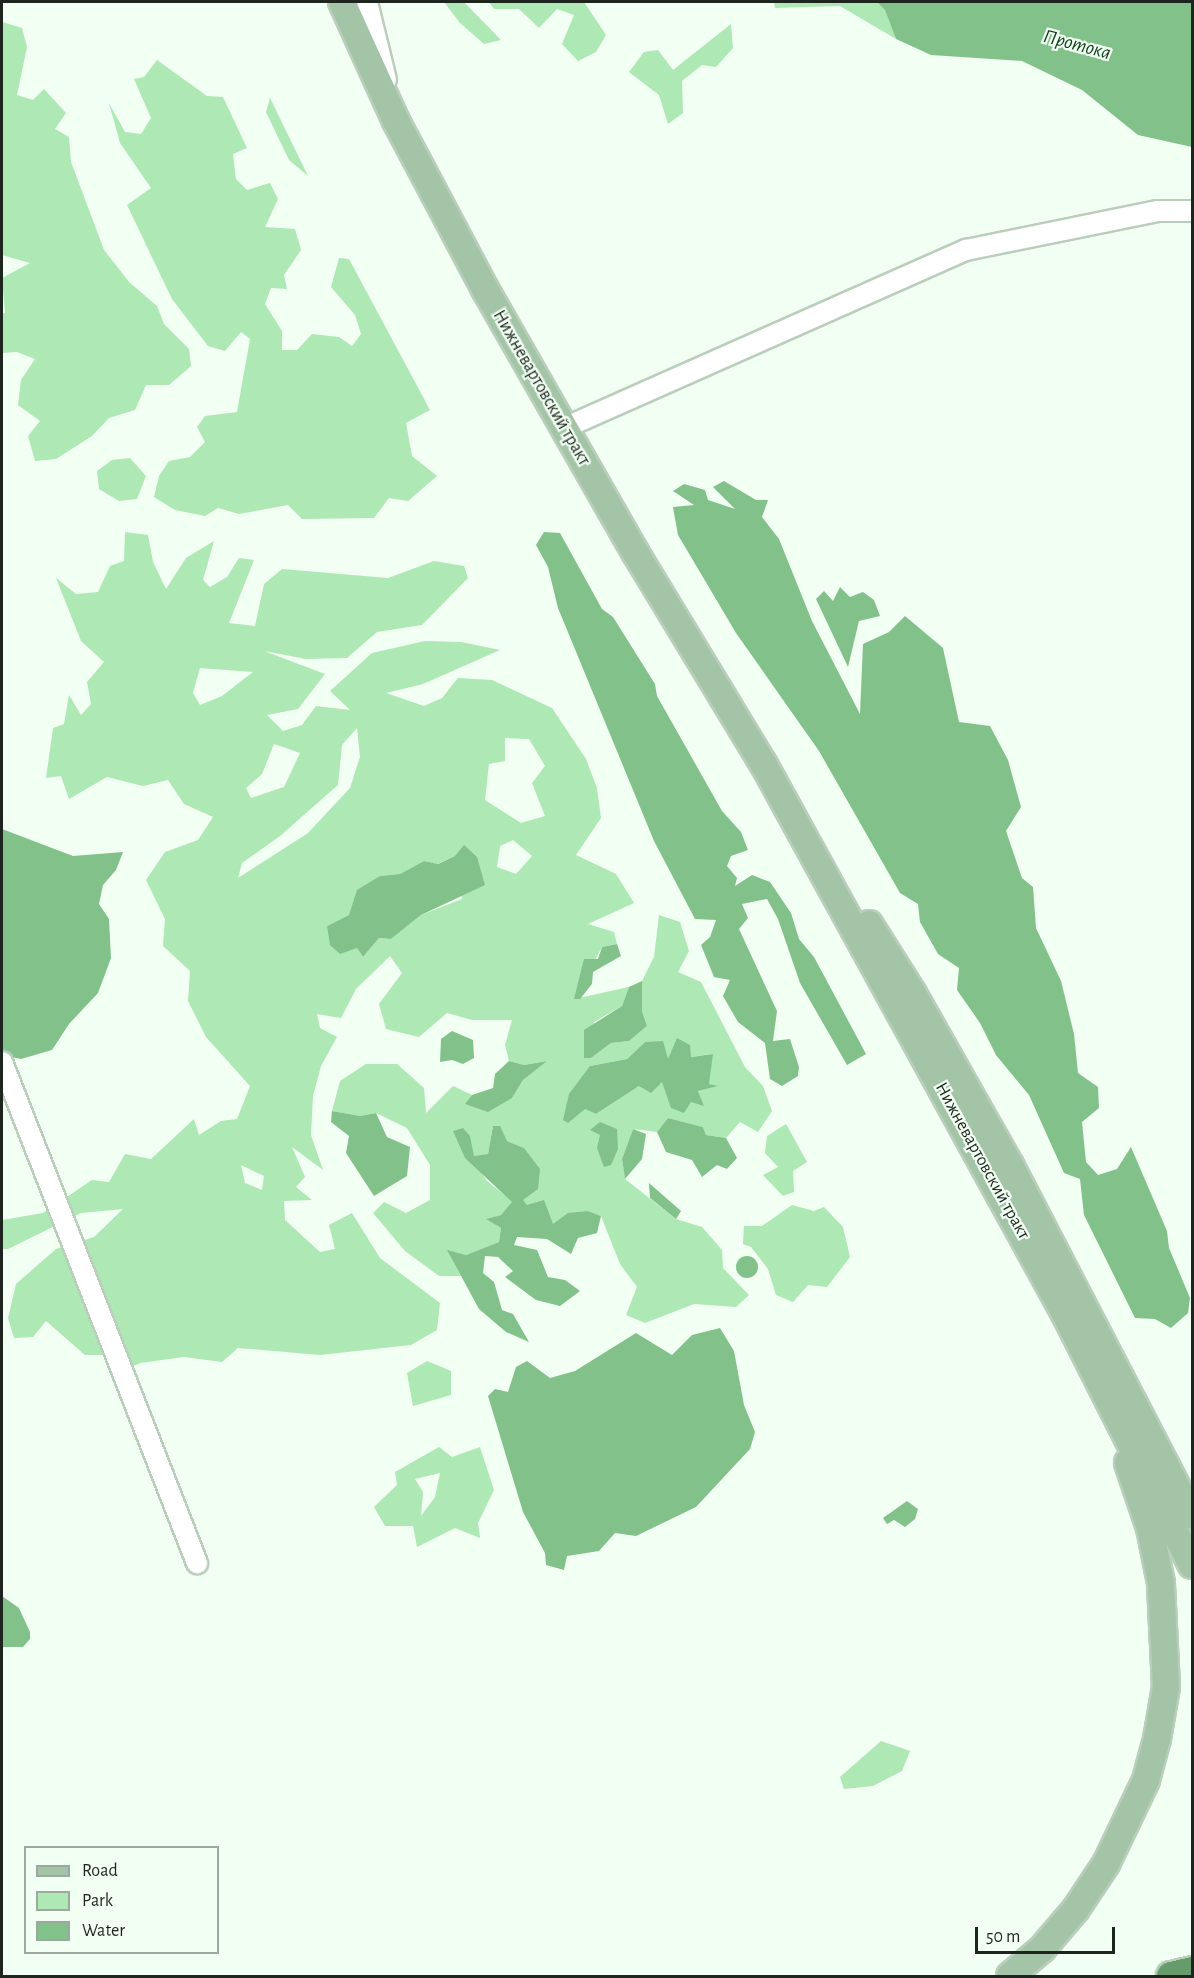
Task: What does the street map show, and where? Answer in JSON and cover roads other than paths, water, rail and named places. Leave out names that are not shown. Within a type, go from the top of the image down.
[{"type":"highway","points":[[1170,1977],[1192,1971]]},
{"type":"main road","name":"Нижневартовский тракт","points":[[342,2],[396,121],[485,289],[564,428],[763,763],[1065,1314],[1192,1565]]},
{"type":"main road","name":"Нижневартовский тракт","points":[[763,763],[912,992],[1112,1355],[1192,1516]]},
{"type":"main road","points":[[1010,1977],[1042,1949],[1076,1909],[1106,1864],[1146,1780],[1166,1686],[1166,1634],[1150,1528],[1135,1480],[1065,1314]]},
{"type":"lane","points":[[367,2],[396,121]]},
{"type":"lane","points":[[564,428],[912,270],[966,250],[1158,212],[1192,211]]},
{"type":"lane","points":[[2,1062],[197,1563]]},
{"type":"water","name":"Протока","points":[[877,2],[1192,2],[1192,147],[1138,135],[1082,90],[1022,61],[931,55],[896,39],[885,10]]},
{"type":"water","points":[[724,481],[756,500],[768,500],[762,517],[779,539],[812,621],[860,714],[863,644],[889,632],[905,616],[943,648],[959,722],[990,726],[1008,760],[1021,807],[1006,831],[1022,878],[1033,887],[1036,928],[1061,981],[1074,1034],[1078,1073],[1098,1087],[1099,1108],[1082,1122],[1086,1162],[1098,1175],[1117,1169],[1131,1147],[1167,1231],[1169,1248],[1190,1298],[1188,1313],[1171,1328],[1155,1319],[1135,1318],[1084,1215],[1080,1179],[1064,1173],[1029,1095],[996,1055],[980,1023],[957,990],[959,968],[938,954],[920,922],[918,904],[900,893],[819,751],[736,633],[678,535],[673,507],[694,505],[673,491],[684,484],[705,490],[708,500],[735,509],[713,487]]},
{"type":"water","points":[[544,532],[560,533],[602,609],[613,617],[655,684],[657,696],[722,811],[741,832],[748,850],[731,856],[727,866],[737,878],[735,886],[752,875],[770,882],[791,913],[799,939],[814,957],[866,1054],[847,1065],[800,983],[778,919],[767,899],[742,904],[748,918],[739,929],[777,1011],[773,1041],[790,1039],[799,1067],[798,1076],[782,1086],[770,1079],[765,1043],[738,1022],[723,996],[730,980],[714,977],[701,945],[710,937],[716,920],[695,919],[654,841],[558,608],[548,567],[536,545]]},
{"type":"water","points":[[840,587],[850,597],[863,592],[874,600],[880,616],[859,621],[848,667],[816,599],[824,591],[833,601]]},
{"type":"water","points":[[2,829],[73,856],[123,852],[116,870],[103,885],[99,904],[109,919],[111,958],[98,993],[69,1024],[52,1050],[21,1059],[2,1055]]},
{"type":"water","points":[[464,845],[477,857],[485,885],[421,915],[391,939],[379,938],[363,957],[357,948],[340,954],[330,945],[327,926],[349,915],[357,890],[380,876],[400,874],[424,861],[438,864],[455,856]]},
{"type":"water","points":[[617,944],[621,956],[593,972],[592,984],[580,999],[574,999],[584,959],[598,959],[602,947]]},
{"type":"water","points":[[642,981],[642,1011],[647,1026],[629,1041],[611,1043],[591,1058],[584,1058],[584,1030],[622,1006],[629,987]]},
{"type":"water","points":[[452,1031],[473,1040],[474,1058],[463,1064],[452,1060],[440,1062],[441,1039]]},
{"type":"water","points":[[677,1038],[690,1045],[691,1057],[713,1054],[709,1084],[718,1086],[698,1091],[704,1106],[691,1102],[684,1113],[671,1108],[662,1082],[651,1093],[639,1086],[596,1114],[585,1109],[568,1123],[563,1120],[569,1094],[590,1066],[627,1059],[645,1042],[663,1041],[668,1059]]},
{"type":"water","points":[[509,1061],[524,1065],[547,1061],[523,1080],[512,1098],[488,1112],[465,1104],[472,1095],[493,1088],[495,1074]]},
{"type":"water","points":[[332,1111],[360,1116],[376,1113],[387,1137],[410,1147],[407,1176],[374,1196],[346,1153],[349,1136],[331,1122]]},
{"type":"water","points":[[668,1118],[703,1127],[706,1135],[726,1138],[737,1158],[727,1169],[717,1165],[702,1177],[692,1160],[666,1152],[657,1132]]},
{"type":"water","points":[[600,1122],[617,1129],[618,1149],[611,1165],[604,1167],[597,1148],[600,1135],[590,1130]]},
{"type":"water","points":[[493,1126],[500,1126],[507,1141],[524,1148],[540,1169],[538,1189],[523,1200],[527,1205],[544,1200],[553,1224],[568,1213],[588,1211],[601,1216],[597,1233],[578,1238],[571,1254],[547,1239],[517,1237],[514,1245],[537,1250],[548,1277],[565,1280],[580,1291],[560,1306],[536,1300],[505,1277],[513,1271],[498,1257],[485,1256],[483,1273],[494,1282],[502,1310],[513,1314],[529,1342],[506,1332],[479,1309],[447,1250],[466,1255],[499,1242],[501,1228],[486,1219],[501,1215],[512,1202],[465,1158],[453,1131],[463,1128],[470,1136],[474,1156],[488,1154]]},
{"type":"water","points":[[633,1129],[646,1134],[642,1159],[625,1179],[622,1159]]},
{"type":"water","points":[[649,1183],[681,1211],[676,1219],[650,1198]]},
{"type":"water","points":[[747,1256],[755,1259],[758,1267],[755,1275],[747,1278],[739,1275],[736,1267],[739,1259]]},
{"type":"water","points":[[720,1328],[734,1351],[744,1405],[755,1432],[750,1449],[696,1507],[636,1536],[615,1533],[599,1551],[567,1556],[564,1570],[546,1565],[545,1553],[523,1512],[488,1396],[495,1389],[508,1392],[516,1367],[527,1361],[550,1378],[575,1371],[636,1333],[672,1355],[692,1335]]},
{"type":"water","points":[[907,1501],[918,1509],[915,1519],[905,1527],[894,1520],[887,1524],[883,1518]]},
{"type":"water","points":[[2,1596],[19,1608],[30,1632],[30,1639],[23,1647],[2,1647]]}]
